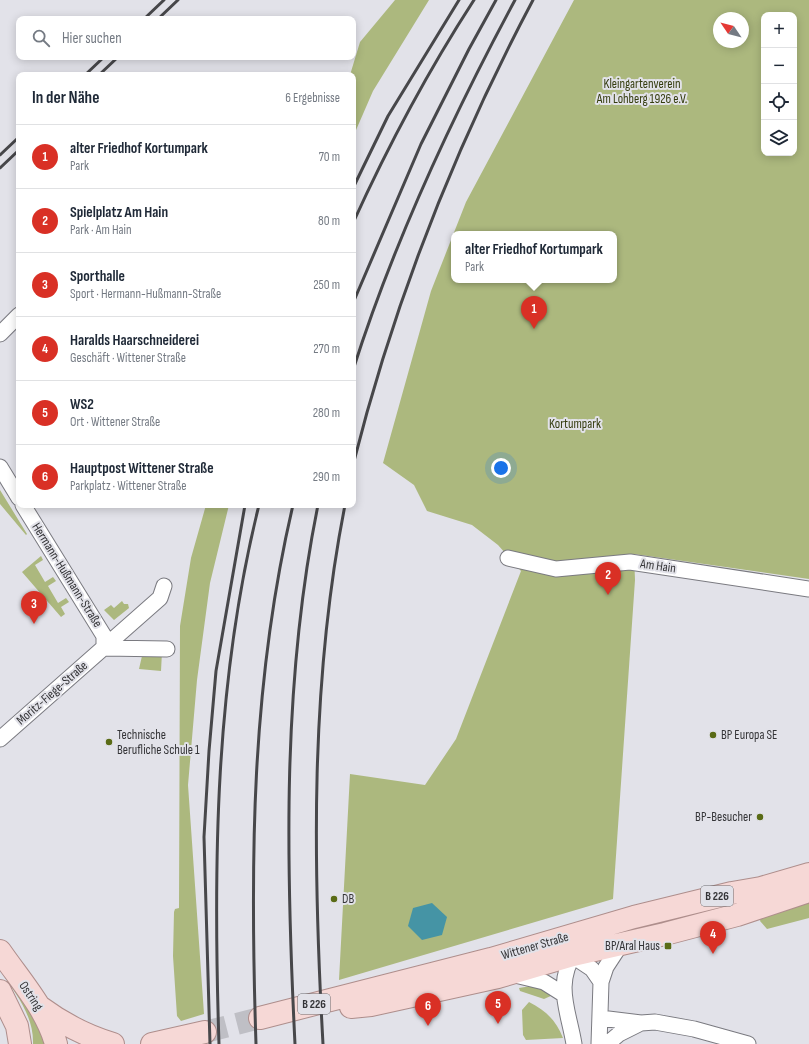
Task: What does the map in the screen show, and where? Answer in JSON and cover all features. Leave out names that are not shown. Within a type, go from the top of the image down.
[{"type":"main road","name":"Wittener Straße","points":[[809,874],[761,888],[702,900],[590,929],[260,1024],[371,1005],[509,974],[573,955],[737,915],[809,891]]},
{"type":"main road","name":"Ostring","points":[[0,951],[38,1006],[52,1032],[56,1044]]},
{"type":"main road","name":"Ostring","points":[[0,991],[17,1026],[20,1044]]},
{"type":"main road","points":[[38,1006],[70,1027],[113,1044]]},
{"type":"main road","points":[[152,1044],[204,1040]]},
{"type":"street","points":[[0,334],[16,319]]},
{"type":"street","points":[[0,467],[16,493]]},
{"type":"street","name":"Hermann-Hußmann-Straße","points":[[26,508],[104,636],[104,648]]},
{"type":"street","name":"Am Hain","points":[[508,558],[556,569],[630,562],[809,589]]},
{"type":"street","name":"Moritz-Fiege-Straße","points":[[0,739],[160,598],[164,586]]},
{"type":"street","points":[[104,648],[167,649]]},
{"type":"street","points":[[574,1044],[563,994],[564,976],[573,955],[590,929]]},
{"type":"street","points":[[545,943],[573,955],[592,969],[601,982]]},
{"type":"street","points":[[599,1044],[601,982],[606,967],[621,944]]},
{"type":"street","points":[[509,974],[544,982],[563,994]]},
{"type":"street","points":[[600,1018],[641,1023],[655,1022],[694,1029],[724,1041],[748,1044]]},
{"type":"street","points":[[607,1044],[620,1034],[641,1023]]},
{"type":"green space","points":[[395,0],[429,0],[373,91],[356,130],[356,72],[351,72],[355,60],[356,60],[360,42]]},
{"type":"green space","name":"Kortumpark","points":[[574,0],[809,0],[809,579],[634,554],[635,580],[613,899],[339,980],[350,774],[425,785],[456,739],[521,571],[498,545],[472,525],[427,511],[414,485],[383,463],[431,291],[451,240],[451,283],[617,283],[617,231],[455,231],[466,202]]},
{"type":"green space","points":[[0,490],[27,534],[26,535],[0,504]]},
{"type":"green space","points":[[205,508],[228,508],[210,583],[197,680],[188,785],[204,1014],[181,1021],[177,1016],[173,956],[174,912],[175,909],[179,908],[180,626],[191,558]]},
{"type":"green space","points":[[41,556],[43,560],[35,565],[45,582],[53,577],[56,581],[48,586],[58,603],[66,598],[69,602],[61,607],[65,614],[61,617],[22,572]]},
{"type":"green space","points":[[122,601],[124,604],[128,604],[129,608],[114,620],[104,610],[111,605],[114,608]]},
{"type":"green space","points":[[162,652],[161,671],[139,669],[142,656]]},
{"type":"green space","points":[[809,901],[809,918],[767,929],[760,921],[761,918]]},
{"type":"green space","points":[[0,963],[22,995],[48,1044],[33,1044],[27,1014],[0,970]]},
{"type":"green space","points":[[536,986],[553,995],[544,999],[520,991],[519,988]]},
{"type":"green space","points":[[529,1002],[540,1008],[549,1016],[557,1026],[563,1038],[526,1040],[523,1035],[522,1010]]},
{"type":"water","points":[[432,903],[447,917],[442,935],[422,940],[408,926],[413,908]]},
{"type":"tunnel","points":[[205,1032],[260,1018]]},
{"type":"railway","points":[[147,16],[164,0]]},
{"type":"railway","points":[[161,16],[178,0]]},
{"type":"railway","points":[[356,182],[388,116],[459,0]]},
{"type":"railway","points":[[356,217],[409,109],[474,0]]},
{"type":"railway","points":[[356,296],[421,144],[469,49],[496,0]]},
{"type":"railway","points":[[356,361],[387,274],[425,181],[468,90],[515,0]]},
{"type":"railway","points":[[356,454],[387,345],[429,227],[477,113],[533,0]]},
{"type":"railway","points":[[88,72],[101,60]]},
{"type":"railway","points":[[102,72],[115,60]]},
{"type":"railway","points":[[0,155],[16,140]]},
{"type":"railway","points":[[0,168],[16,153]]},
{"type":"railway","points":[[210,1044],[204,837],[209,751],[216,671],[244,508]]},
{"type":"railway","points":[[219,1044],[217,976],[217,840],[220,773],[225,705],[233,638],[244,571],[258,508]]},
{"type":"railway","points":[[256,1044],[253,908],[256,773],[261,706],[269,639],[279,572],[292,508]]},
{"type":"railway","points":[[295,1044],[290,909],[290,774],[298,639],[306,572],[317,508]]},
{"type":"railway","points":[[323,1044],[317,909],[317,774],[325,639],[345,508]]},
{"type":"place","name":"alter Friedhof Kortumpark","points":[[534,329]]},
{"type":"place","name":"Spielplatz Am Hain","points":[[608,595]]},
{"type":"place","name":"Sporthalle","points":[[34,624]]},
{"type":"place","name":"BP Europa SE","points":[[713,735]]},
{"type":"place","name":"Technische Berufliche Schule 1","points":[[109,742]]},
{"type":"place","name":"BP-Besucher","points":[[760,817]]},
{"type":"place","name":"DB","points":[[334,899]]},
{"type":"place","name":"BP/Aral Haus","points":[[668,946]]},
{"type":"place","name":"Haralds Haarschneiderei","points":[[713,954]]},
{"type":"place","name":"WS2","points":[[498,1024]]},
{"type":"place","name":"Hauptpost Wittener Straße","points":[[428,1026]]},
{"type":"park label","name":"Kleingartenverein Am Lohberg 1926 e.V.","points":[[642,92]]}]
